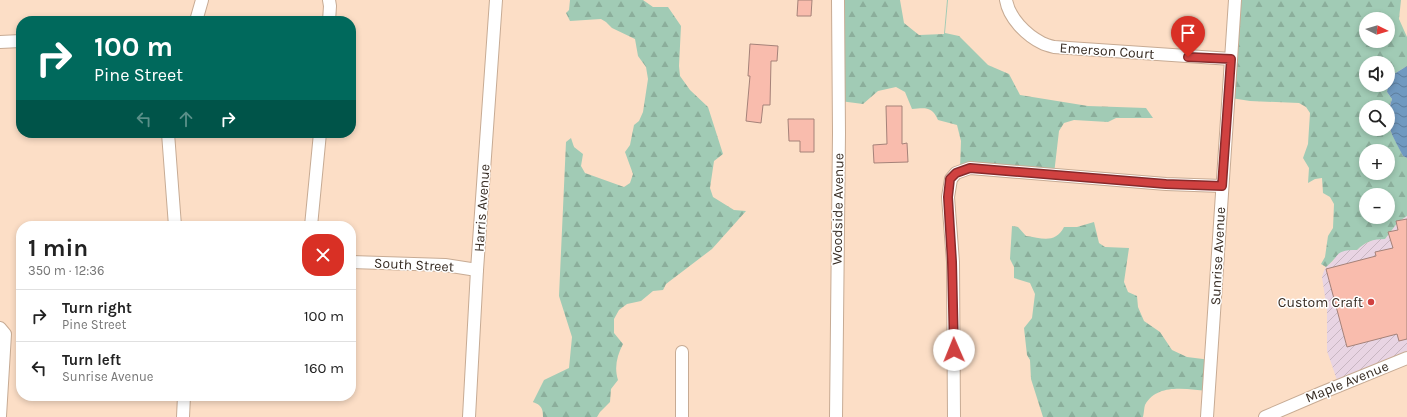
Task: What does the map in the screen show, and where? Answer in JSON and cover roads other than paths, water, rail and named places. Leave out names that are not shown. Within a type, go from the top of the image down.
[{"type":"street","points":[[197,16],[202,0]]},
{"type":"street","points":[[329,0],[329,16]]},
{"type":"street","name":"Harris Avenue","points":[[469,417],[477,270],[496,0]]},
{"type":"street","name":"Woodside Avenue","points":[[836,417],[839,133],[838,0]]},
{"type":"street","name":"Emerson Court","points":[[1006,0],[1011,15],[1026,32],[1042,43],[1054,47],[1231,59]]},
{"type":"street","name":"Sunrise Avenue","points":[[1207,417],[1235,0]]},
{"type":"street","points":[[0,42],[16,41]]},
{"type":"street","points":[[168,138],[175,221]]},
{"type":"street","points":[[311,221],[320,138]]},
{"type":"street","points":[[954,417],[952,262],[948,197],[950,179],[956,173],[970,168],[1166,184],[1222,186]]},
{"type":"street","name":"South Street","points":[[356,262],[445,265],[477,270]]},
{"type":"street","points":[[0,328],[6,334],[0,416]]},
{"type":"street","points":[[682,352],[682,417]]},
{"type":"street","name":"Maple Avenue","points":[[1266,417],[1321,392],[1407,358]]},
{"type":"street","points":[[183,417],[184,401]]},
{"type":"water","points":[[1407,66],[1407,158],[1403,156],[1393,136],[1395,136],[1395,100],[1392,100],[1387,92],[1395,92],[1395,73]]},
{"type":"place","name":"Custom Craft","points":[[1371,302]]}]
